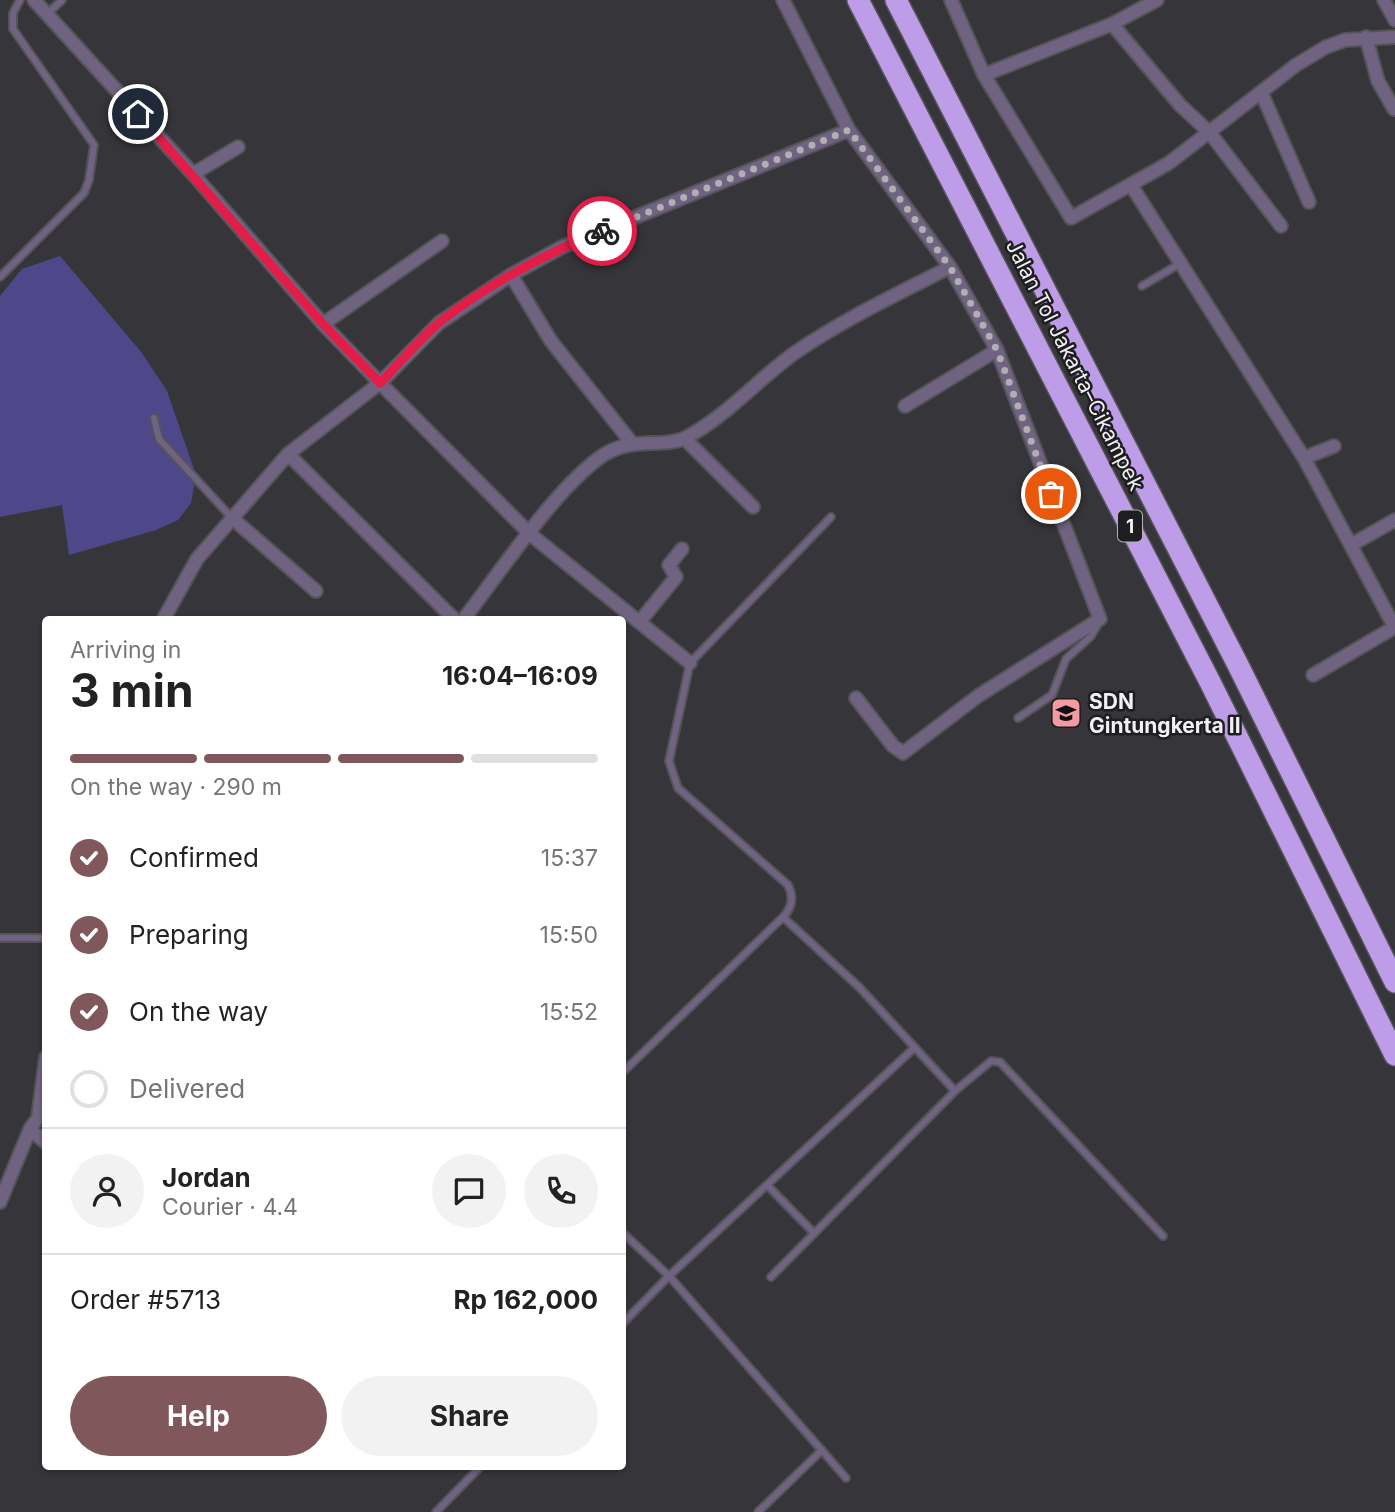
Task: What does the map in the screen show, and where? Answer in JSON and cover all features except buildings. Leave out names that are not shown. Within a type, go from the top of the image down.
[{"type":"highway","name":"Jalan Tol Jakarta–Cikampek","points":[[858,0],[1210,682],[1395,1055]]},
{"type":"highway","name":"Jalan Tol Jakarta–Cikampek","points":[[896,0],[1231,652],[1395,982]]},
{"type":"street","points":[[34,0],[193,174],[323,324],[380,383],[530,534],[641,620],[690,663]]},
{"type":"street","points":[[783,0],[849,130],[950,267],[997,350],[1100,619],[978,696],[903,752],[893,746],[856,698]]},
{"type":"street","points":[[951,0],[984,75],[1071,218],[1169,163],[1262,94],[1296,65],[1326,47],[1345,40],[1395,37]]},
{"type":"street","points":[[984,75],[1112,24],[1157,0]]},
{"type":"street","points":[[1384,0],[1395,20]]},
{"type":"street","points":[[1112,24],[1180,105],[1209,133],[1281,226]]},
{"type":"street","points":[[1366,37],[1378,81],[1394,109]]},
{"type":"street","points":[[1262,94],[1309,202]]},
{"type":"street","points":[[165,616],[197,559],[288,454],[380,383],[439,323],[511,275],[562,247],[849,130]]},
{"type":"street","points":[[193,174],[238,147]]},
{"type":"street","points":[[1131,185],[1304,458],[1395,627],[1313,675]]},
{"type":"street","points":[[323,324],[442,241]]},
{"type":"street","points":[[466,616],[581,474],[605,454],[631,442],[685,439],[738,400],[793,354],[828,331],[950,267]]},
{"type":"street","points":[[511,275],[551,341],[631,442]]},
{"type":"street","points":[[905,407],[997,350]]},
{"type":"street","points":[[685,439],[753,507]]},
{"type":"street","points":[[1304,458],[1334,446]]},
{"type":"street","points":[[288,454],[451,616]]},
{"type":"street","points":[[232,518],[316,591]]},
{"type":"street","points":[[1351,545],[1395,520]]},
{"type":"street","points":[[641,620],[676,577],[669,565],[682,549]]},
{"type":"street","points":[[0,1202],[38,1119],[42,1088]]},
{"type":"lane","points":[[0,277],[84,193],[94,156],[94,145],[13,29],[13,13],[20,0]]},
{"type":"lane","points":[[47,14],[62,0]]},
{"type":"lane","points":[[1142,286],[1182,262]]},
{"type":"lane","points":[[154,418],[159,439],[232,518]]},
{"type":"lane","points":[[626,1069],[783,917],[791,904],[788,884],[678,788],[669,761],[690,663],[831,517]]},
{"type":"lane","points":[[1018,718],[1052,695],[1066,659],[1091,636],[1100,619]]},
{"type":"lane","points":[[783,917],[859,987],[913,1049],[955,1091]]},
{"type":"lane","points":[[0,938],[42,938]]},
{"type":"lane","points":[[626,1320],[669,1276],[913,1049]]},
{"type":"lane","points":[[771,1277],[955,1091],[990,1061],[1000,1062],[1163,1236]]},
{"type":"lane","points":[[768,1186],[814,1233]]},
{"type":"lane","points":[[626,1236],[669,1276],[846,1478]]},
{"type":"lane","points":[[758,1512],[822,1450]]},
{"type":"lane","points":[[436,1512],[477,1470]]},
{"type":"shaded area","points":[[60,256],[142,353],[167,391],[196,475],[191,503],[178,520],[156,530],[69,555],[62,505],[0,517],[0,296],[22,269]]},
{"type":"way so far","points":[[602,231],[849,130],[950,267],[997,350],[1051,494]]},
{"type":"place","name":"SDN Gintungkerta II","points":[[1066,713]]},
{"type":"route","points":[[138,114],[323,324],[380,383],[439,323],[476,297],[562,247],[602,231]]}]
